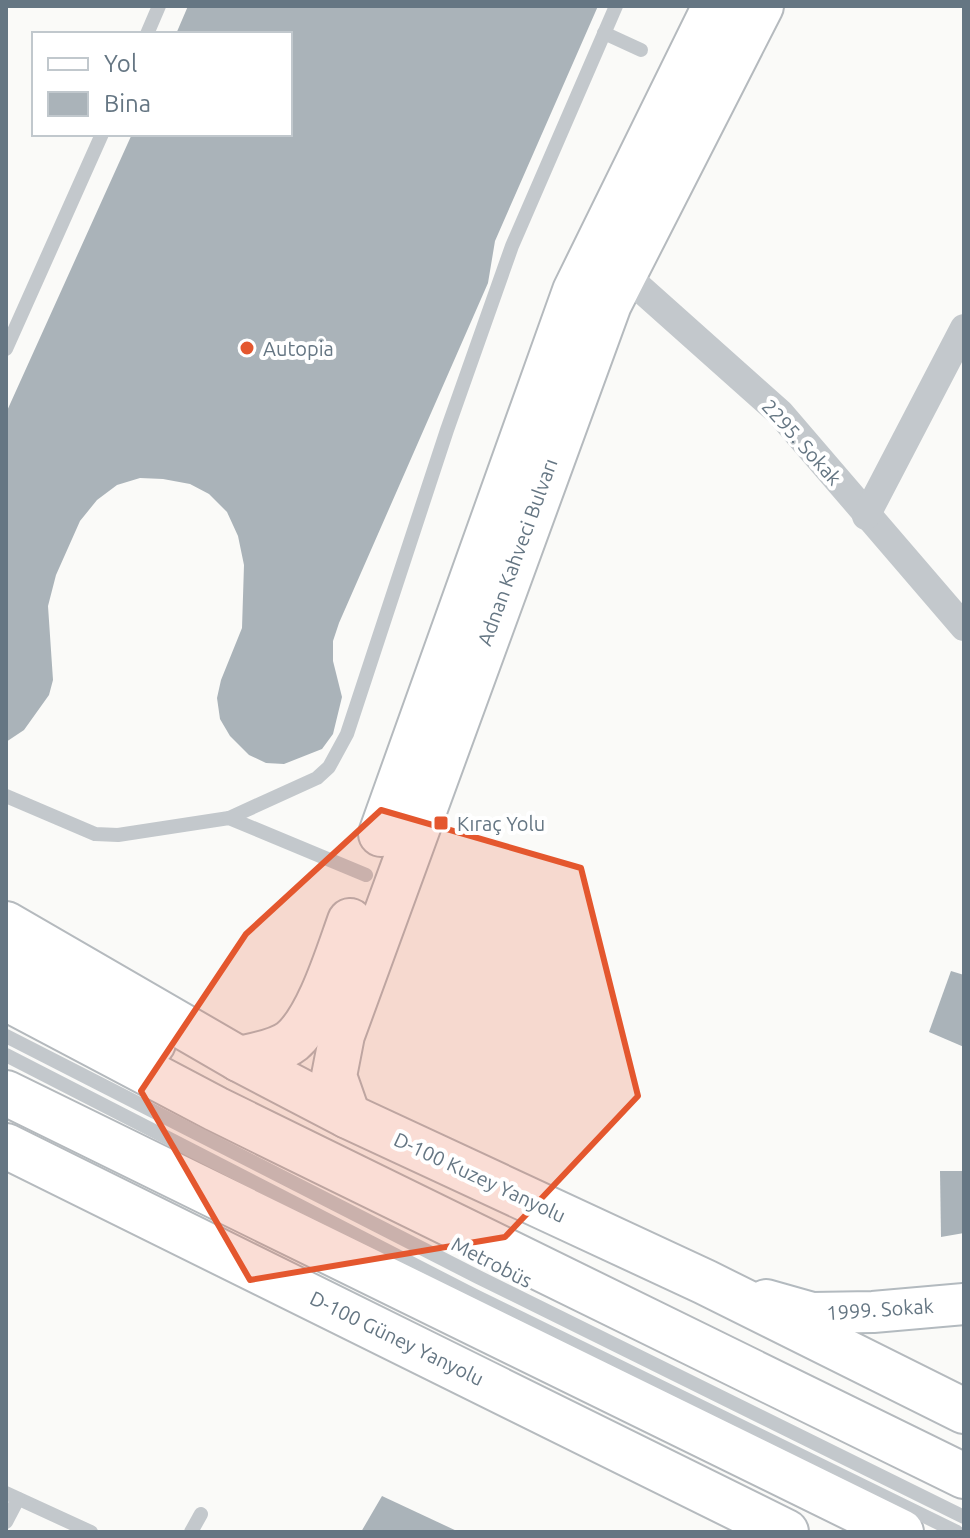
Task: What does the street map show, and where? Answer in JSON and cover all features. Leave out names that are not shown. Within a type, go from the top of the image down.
[{"type":"main road","name":"Adnan Kahveci Bulvarı","points":[[348,1116],[334,1076],[342,1035],[607,264],[715,6]]},
{"type":"main road","name":"Adnan Kahveci Bulvarı","points":[[239,1059],[292,1041],[306,1024],[322,993],[561,327],[607,264],[761,6]]},
{"type":"main road","name":"D-100 Kuzey Yanyolu","points":[[6,924],[239,1059],[348,1116],[705,1282],[964,1411]]},
{"type":"main road","points":[[6,959],[238,1092],[301,1131],[391,1195]]},
{"type":"main road","points":[[6,998],[216,1109],[964,1476]]},
{"type":"main road","points":[[6,1093],[901,1532]]},
{"type":"main road","name":"D-100 Güney Yanyolu","points":[[6,1146],[786,1532]]},
{"type":"street","name":"2295. Sokak","points":[[607,264],[780,413],[964,627]]},
{"type":"street","points":[[866,516],[964,328]]},
{"type":"street","name":"1999. Sokak","points":[[705,1282],[812,1313],[873,1312],[964,1304]]},
{"type":"lane","points":[[148,32],[159,6]]},
{"type":"lane","points":[[6,796],[95,834],[118,835],[229,818],[317,778],[329,767],[347,734],[512,246],[616,6]]},
{"type":"lane","points":[[604,33],[641,50]]},
{"type":"lane","points":[[6,349],[101,136]]},
{"type":"lane","points":[[229,818],[366,875]]},
{"type":"lane","name":"Metrobüs","points":[[6,1036],[478,1277],[964,1517]]},
{"type":"lane","name":"Metrobüs","points":[[6,1055],[445,1281],[957,1532]]},
{"type":"lane","points":[[6,1522],[12,1496],[91,1532]]},
{"type":"lane","points":[[191,1532],[201,1514]]},
{"type":"highlighted area","points":[[381,810],[581,868],[638,1096],[505,1237],[250,1280],[141,1091],[246,934]]},
{"type":"building","name":"Autopia","points":[[188,6],[598,6],[495,241],[488,283],[339,623],[333,641],[333,661],[342,697],[333,734],[322,749],[284,764],[266,763],[249,755],[230,736],[220,719],[217,698],[221,680],[242,628],[244,565],[238,536],[227,512],[209,494],[190,484],[163,479],[140,478],[117,485],[97,500],[80,521],[56,575],[48,606],[53,680],[49,695],[24,730],[6,742],[6,413],[131,136],[292,136],[292,32],[177,32]]},
{"type":"building","points":[[951,971],[964,975],[964,1047],[929,1032]]},
{"type":"building","points":[[940,1171],[964,1171],[964,1233],[941,1237]]},
{"type":"building","points":[[382,1496],[459,1532],[361,1532]]},
{"type":"place","name":"Autopia","points":[[247,348]]},
{"type":"place","name":"Kıraç Yolu","points":[[441,823]]}]
